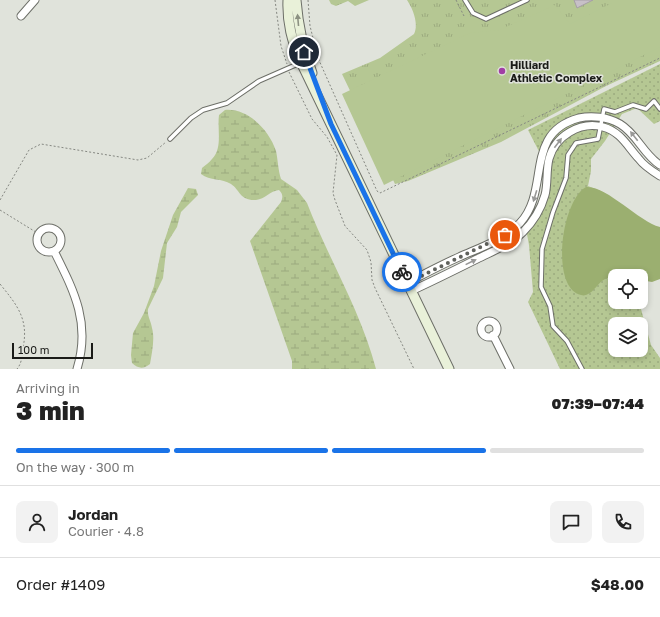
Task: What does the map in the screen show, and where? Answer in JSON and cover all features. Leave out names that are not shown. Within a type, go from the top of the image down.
[{"type":"main road","points":[[288,0],[290,32],[301,62],[449,369]]},
{"type":"main road","points":[[296,0],[304,52],[331,124]]},
{"type":"street","points":[[21,16],[35,0]]},
{"type":"street","points":[[409,287],[450,262],[506,234],[520,222],[529,210],[536,192],[540,160],[543,150],[552,134],[566,123],[586,117],[602,117],[615,121],[631,132],[646,153],[660,165]]},
{"type":"street","points":[[409,287],[454,270],[512,241],[526,229],[536,215],[543,200],[550,157],[562,138],[579,128],[600,127],[619,135],[641,162],[660,176]]},
{"type":"street","points":[[49,229],[59,234],[60,246],[54,251],[46,252],[40,248],[37,241],[39,234],[49,229]]},
{"type":"street","points":[[54,251],[75,292],[82,318],[82,340],[77,369]]},
{"type":"street","points":[[493,335],[510,369]]},
{"type":"lane","points":[[465,0],[473,13],[486,19],[527,0]]},
{"type":"lane","points":[[170,139],[191,118],[203,110],[227,103],[259,81],[301,62]]},
{"type":"lane","points":[[582,369],[568,341],[553,326],[550,306],[542,288],[542,251],[553,212],[566,178],[566,163],[570,151],[579,141],[597,140],[604,109],[615,112],[633,105],[646,109],[654,101],[660,109]]},
{"type":"lane","points":[[538,180],[547,181]]},
{"type":"lane","points":[[506,234],[512,241]]},
{"type":"lane","points":[[450,262],[454,270]]},
{"type":"path","points":[[275,0],[277,23],[287,68],[312,119],[332,144],[338,163],[333,193],[335,200],[345,226],[367,250],[371,262],[372,280],[375,288],[414,369]]},
{"type":"path","points":[[308,0],[310,26],[318,58],[377,191],[380,193],[660,58]]},
{"type":"path","points":[[456,0],[464,16]]},
{"type":"path","points":[[0,200],[30,150],[41,144],[138,160],[147,158],[170,139]]},
{"type":"path","points":[[0,210],[39,234]]},
{"type":"path","points":[[0,284],[20,310],[25,323],[25,339],[20,365],[17,369]]},
{"type":"green space","points":[[329,0],[369,0],[355,6],[348,1],[336,6],[331,4]]},
{"type":"green space","name":"Hilliard Athletic Complex","points":[[407,0],[660,0],[660,61],[606,86],[501,142],[408,181],[395,184],[342,74],[380,58],[414,34],[416,21]]},
{"type":"green space","name":"Hilliard Athletic Complex","points":[[612,0],[660,0],[660,47],[384,185],[342,94],[470,33],[499,30],[555,5],[570,24],[612,3]]},
{"type":"green space","points":[[660,64],[660,121],[654,124],[637,108],[622,114],[605,141],[591,159],[591,171],[588,186],[603,192],[617,202],[631,269],[608,269],[608,309],[641,309],[643,317],[608,317],[608,357],[648,357],[648,334],[651,345],[660,358],[660,369],[560,369],[528,302],[533,292],[529,245],[526,229],[541,207],[548,169],[528,130]]},
{"type":"green space","points":[[225,110],[234,110],[249,117],[263,128],[273,143],[281,179],[297,190],[307,203],[315,224],[362,326],[376,369],[292,369],[292,361],[250,241],[281,202],[281,193],[279,190],[262,198],[251,200],[243,197],[231,184],[208,178],[201,174],[202,168],[215,155],[219,144],[219,115]]},
{"type":"green space","points":[[188,188],[196,189],[198,195],[181,212],[177,227],[167,243],[163,278],[148,309],[153,332],[153,346],[150,364],[146,367],[139,367],[132,363],[131,355],[133,333],[144,313],[154,286],[161,251],[173,215]]},
{"type":"shaded area","points":[[586,187],[594,188],[612,197],[642,218],[660,227],[660,279],[652,282],[648,281],[648,269],[608,269],[608,278],[588,294],[581,295],[571,289],[565,277],[562,261],[562,244],[565,225],[570,209],[577,195]]},
{"type":"building","points":[[574,0],[593,0],[577,8]]},
{"type":"way so far","points":[[402,272],[407,283],[505,235]]},
{"type":"place","name":"Hilliard Athletic Complex","points":[[502,71]]},
{"type":"route","points":[[304,52],[331,124],[402,272]]}]
